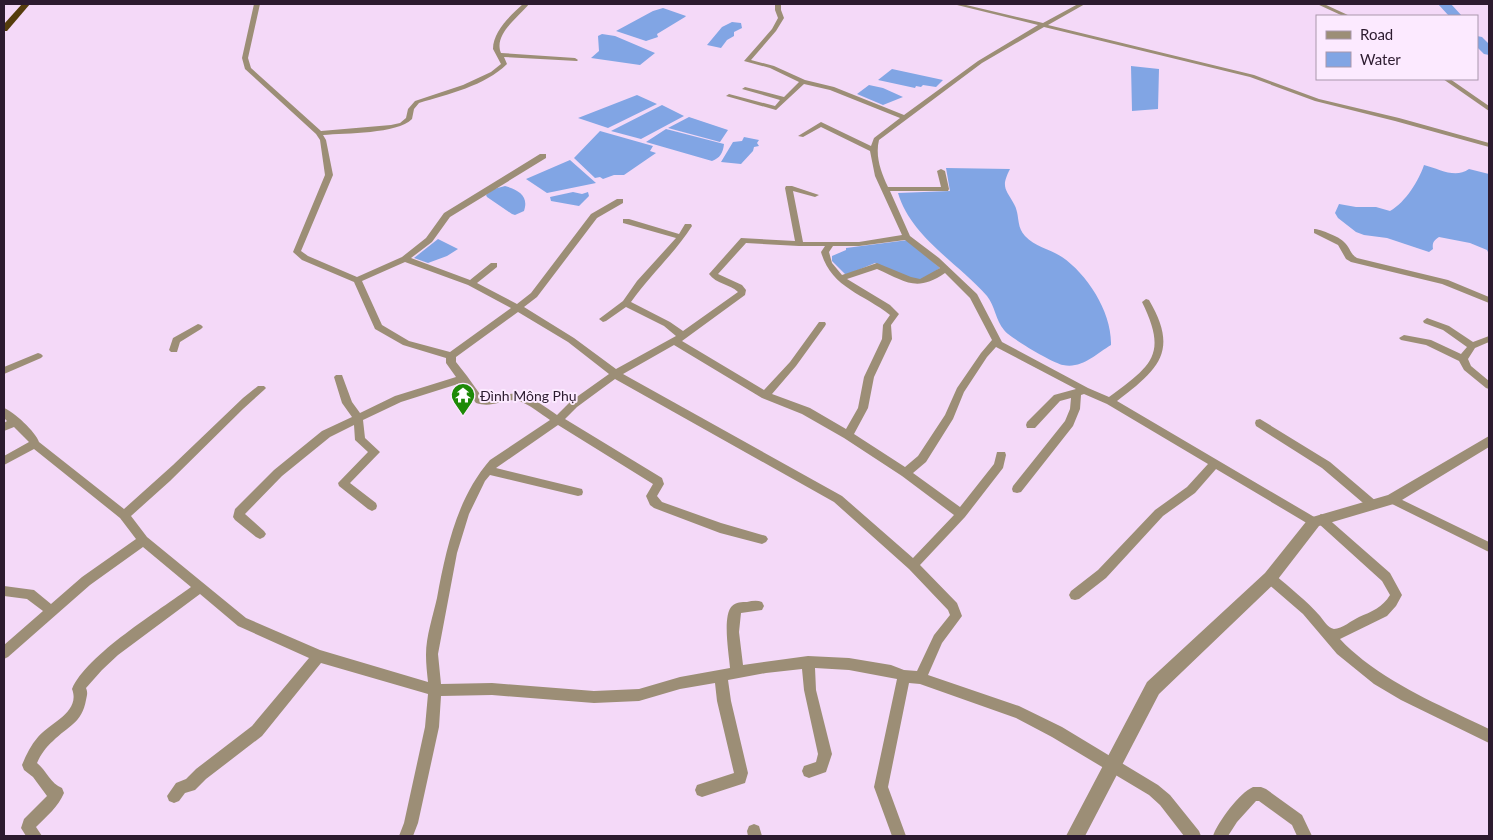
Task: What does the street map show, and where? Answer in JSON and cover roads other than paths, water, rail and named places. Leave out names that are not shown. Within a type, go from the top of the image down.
[{"type":"highway","points":[[4,29],[26,4]]},
{"type":"street","points":[[257,4],[245,58],[248,69],[252,75],[319,133],[323,140],[330,175],[297,252],[305,258],[357,280],[378,327],[406,343],[450,356]]},
{"type":"street","points":[[319,133],[392,127],[402,124],[409,119],[412,107],[417,102],[465,86],[493,73],[504,64],[496,45],[498,40],[512,18],[526,4]]},
{"type":"street","points":[[778,4],[778,10],[782,18],[747,61],[772,67],[803,82],[832,88],[903,117]]},
{"type":"street","points":[[956,4],[1252,76],[1317,100],[1397,119],[1489,145]]},
{"type":"street","points":[[1082,4],[980,62],[903,117],[876,139],[873,150],[879,176],[887,189],[896,216],[907,237],[974,296],[997,340],[1006,348],[1080,392],[1110,401],[1214,464],[1317,520],[1386,577],[1396,594],[1392,602],[1385,609],[1370,620],[1350,627],[1344,633],[1335,635],[1326,632]]},
{"type":"street","points":[[1320,4],[1346,15]]},
{"type":"street","points":[[499,55],[575,60]]},
{"type":"street","points":[[1447,80],[1489,109]]},
{"type":"street","points":[[729,96],[776,108],[803,82]]},
{"type":"street","points":[[745,89],[786,99]]},
{"type":"street","points":[[801,136],[821,124],[873,150]]},
{"type":"street","points":[[357,280],[405,259],[429,240],[447,216],[543,156]]},
{"type":"street","points":[[887,189],[945,189],[941,171]]},
{"type":"street","points":[[799,244],[792,214],[789,188],[815,194]]},
{"type":"street","points":[[450,356],[517,308],[543,285],[594,216],[620,201]]},
{"type":"street","points":[[626,221],[680,237]]},
{"type":"street","points":[[603,319],[626,304],[640,283],[688,226]]},
{"type":"street","points":[[1317,231],[1341,244],[1349,258],[1445,282],[1489,300]]},
{"type":"street","points":[[406,836],[411,823],[432,727],[435,690],[432,654],[450,553],[463,514],[487,470],[559,419],[574,404],[615,374],[679,338],[742,293],[739,287],[717,278],[713,274],[744,240],[799,244],[859,244],[907,237]]},
{"type":"street","points":[[831,243],[825,252],[830,268],[846,283],[888,307],[895,314],[887,325],[887,339],[869,377],[863,408],[848,435]]},
{"type":"street","points":[[405,259],[472,284],[531,315],[571,340],[615,374],[838,499],[913,565],[953,607],[956,616],[938,639],[920,678]]},
{"type":"street","points":[[472,284],[494,265]]},
{"type":"street","points":[[842,278],[877,266],[893,274],[917,282],[924,282],[945,269]]},
{"type":"street","points":[[1110,401],[1146,374],[1158,356],[1158,331],[1154,315],[1146,302]]},
{"type":"street","points":[[626,304],[667,324],[679,338],[765,395],[806,411],[848,435],[906,473],[961,514]]},
{"type":"street","points":[[1426,321],[1446,328],[1472,346]]},
{"type":"street","points":[[765,395],[793,364],[822,324]]},
{"type":"street","points":[[174,350],[176,340],[198,327]]},
{"type":"street","points":[[1404,338],[1428,342],[1463,359],[1467,368],[1489,386]]},
{"type":"street","points":[[1463,359],[1472,346],[1489,339]]},
{"type":"street","points":[[906,473],[922,459],[949,416],[960,391],[984,355],[997,340]]},
{"type":"street","points":[[4,372],[38,356]]},
{"type":"street","points":[[450,356],[452,363],[482,402],[516,397],[559,419],[658,481],[659,484],[651,496],[658,505],[720,528],[762,539]]},
{"type":"street","points":[[339,377],[347,403],[358,417],[360,440],[375,452],[342,482],[372,506]]},
{"type":"street","points":[[260,534],[239,517],[242,508],[301,453],[326,434],[358,417],[414,393],[464,378]]},
{"type":"street","points":[[124,515],[149,495],[209,438],[238,405],[261,388]]},
{"type":"street","points":[[1031,425],[1057,398],[1080,392]]},
{"type":"street","points":[[1017,489],[1069,423],[1080,392]]},
{"type":"street","points":[[4,412],[33,438],[35,444],[124,515],[143,540],[242,622],[319,656],[435,690],[492,689],[594,697],[625,696],[721,675],[808,662],[849,664],[891,670],[904,676],[920,678],[1038,721],[1112,766],[1125,771],[1164,800],[1182,824],[1194,836]]},
{"type":"street","points":[[4,427],[16,421]]},
{"type":"street","points":[[1260,423],[1326,465],[1373,504]]},
{"type":"street","points":[[1075,836],[1152,688],[1270,578],[1317,520],[1392,499],[1489,441]]},
{"type":"street","points":[[4,461],[35,444]]},
{"type":"street","points":[[913,565],[961,514],[999,465],[1001,455]]},
{"type":"street","points":[[1075,595],[1102,574],[1159,513],[1191,490],[1214,464]]},
{"type":"street","points":[[487,470],[578,492]]},
{"type":"street","points":[[1392,499],[1489,548]]},
{"type":"street","points":[[4,653],[86,581],[143,540]]},
{"type":"street","points":[[1270,578],[1307,610],[1341,650],[1378,680],[1406,696],[1489,736]]},
{"type":"street","points":[[35,836],[28,828],[29,824],[52,802],[57,793],[29,765],[44,739],[74,716],[80,702],[81,692],[78,689],[83,679],[108,656],[199,588]]},
{"type":"street","points":[[4,590],[30,594],[51,611]]},
{"type":"street","points":[[737,673],[733,632],[735,611],[738,608],[758,606]]},
{"type":"street","points":[[174,796],[181,788],[190,785],[201,774],[257,731],[319,656]]},
{"type":"street","points":[[808,662],[810,690],[824,754],[821,768],[809,771]]},
{"type":"street","points":[[702,790],[740,778],[724,701],[721,675]]},
{"type":"street","points":[[899,836],[881,787],[904,676]]},
{"type":"street","points":[[1220,836],[1232,817],[1247,799],[1252,794],[1261,794],[1297,820],[1305,836]]},
{"type":"water","points":[[663,8],[686,16],[657,34],[658,37],[646,41],[616,31],[653,11]]},
{"type":"water","points":[[732,22],[741,23],[742,28],[734,32],[734,36],[727,40],[721,48],[707,45],[722,27]]},
{"type":"water","points":[[602,34],[615,36],[655,53],[640,65],[591,58],[599,51],[598,36]]},
{"type":"water","points":[[1131,66],[1159,69],[1158,109],[1132,111]]},
{"type":"water","points":[[892,69],[943,80],[936,87],[923,85],[921,87],[916,86],[915,88],[878,80]]},
{"type":"water","points":[[869,85],[883,88],[903,97],[883,105],[857,94]]},
{"type":"water","points":[[637,95],[657,104],[608,128],[578,118]]},
{"type":"water","points":[[662,105],[684,116],[641,139],[611,131]]},
{"type":"water","points":[[689,117],[728,130],[720,142],[668,128]]},
{"type":"water","points":[[666,129],[724,144],[722,153],[712,161],[646,142]]},
{"type":"water","points":[[600,131],[653,146],[650,151],[656,153],[624,175],[614,175],[603,179],[600,177],[595,178],[574,158]]},
{"type":"water","points":[[744,137],[759,140],[757,143],[759,146],[754,147],[753,151],[741,164],[721,162],[733,142],[742,141]]},
{"type":"water","points":[[570,160],[596,183],[547,193],[526,179]]},
{"type":"water","points":[[1424,165],[1453,173],[1464,172],[1469,169],[1489,174],[1489,254],[1487,250],[1470,243],[1439,237],[1433,245],[1433,249],[1429,252],[1387,238],[1364,235],[1356,232],[1338,218],[1335,213],[1339,204],[1356,207],[1376,207],[1390,211],[1411,190]]},
{"type":"water","points":[[946,168],[1010,169],[1005,187],[1016,208],[1022,232],[1033,243],[1062,257],[1089,284],[1103,307],[1110,332],[1111,345],[1083,363],[1070,366],[1050,360],[1014,339],[1004,330],[987,296],[924,236],[904,209],[898,193],[950,191]]},
{"type":"water","points":[[505,186],[515,189],[522,194],[525,201],[524,211],[515,215],[512,214],[487,197],[486,195],[494,189]]},
{"type":"water","points":[[573,192],[582,194],[588,192],[589,196],[579,206],[551,201],[550,197]]},
{"type":"water","points":[[438,239],[458,249],[447,256],[428,263],[414,258]]},
{"type":"water","points":[[908,240],[940,268],[921,281],[894,273],[875,263],[846,275],[832,261],[832,256],[846,250],[846,248]]},
{"type":"waterway","points":[[1444,4],[1455,15]]},
{"type":"waterway","points":[[1478,41],[1489,51]]},
{"type":"place","name":"Đình Mông Phụ","points":[[463,416]]}]
